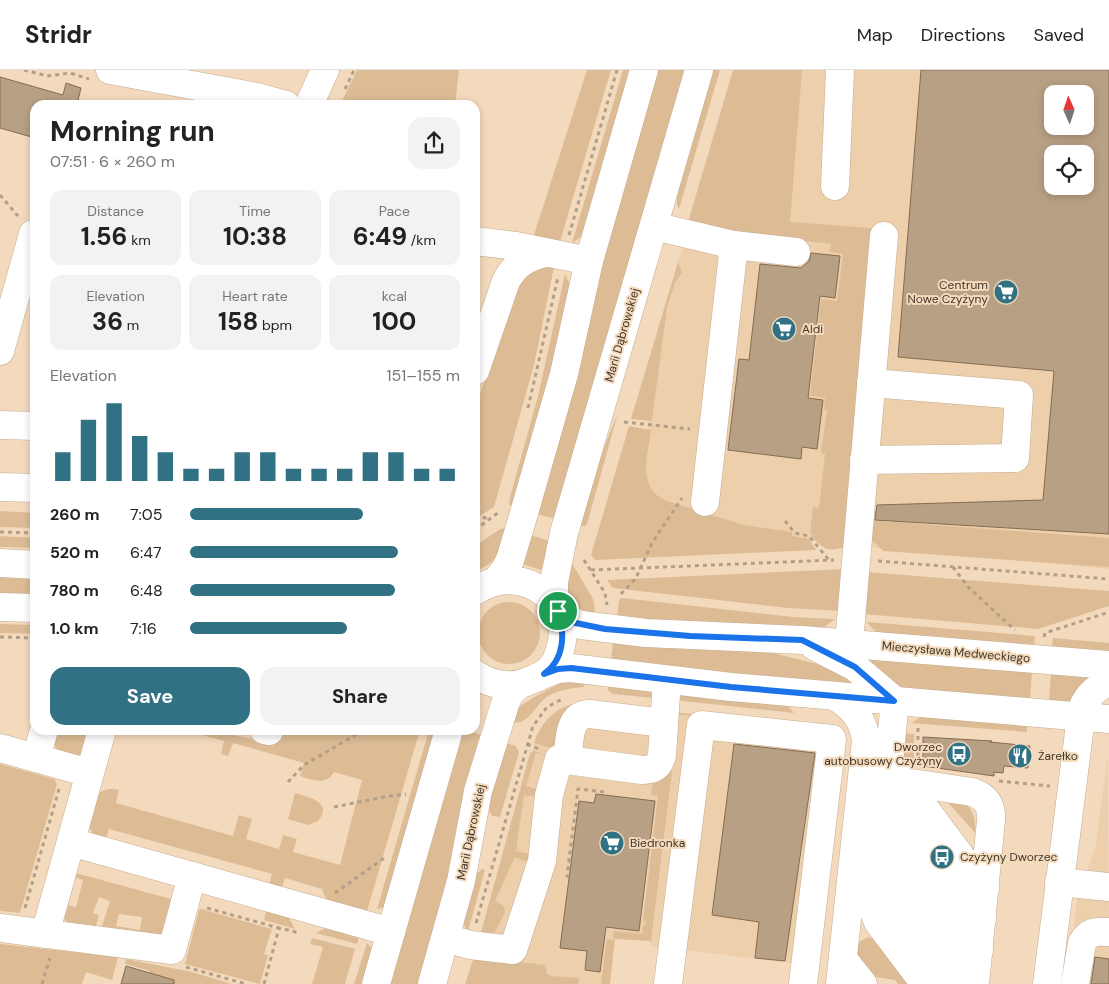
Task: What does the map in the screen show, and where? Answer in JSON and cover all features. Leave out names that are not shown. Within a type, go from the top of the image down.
[{"type":"street","points":[[110,70],[185,95],[257,97],[268,100]]},
{"type":"street","points":[[311,100],[325,70]]},
{"type":"street","points":[[480,588],[508,566],[564,374],[589,261],[644,70]]},
{"type":"street","name":"Marii Dąbrowskiej","points":[[544,674],[554,665],[562,644],[563,634],[556,606],[554,582],[564,533],[699,70]]},
{"type":"street","points":[[835,186],[840,70]]},
{"type":"street","points":[[654,226],[734,245],[796,252]]},
{"type":"street","points":[[848,644],[884,236]]},
{"type":"street","points":[[480,241],[516,246],[552,261]]},
{"type":"street","points":[[0,351],[30,245]]},
{"type":"street","points":[[706,502],[734,245]]},
{"type":"street","points":[[480,356],[506,281],[510,273],[525,259],[589,261]]},
{"type":"street","points":[[864,460],[1015,458],[1019,395],[871,384]]},
{"type":"street","points":[[0,425],[30,426]]},
{"type":"street","points":[[0,487],[30,488]]},
{"type":"street","points":[[0,563],[30,565]]},
{"type":"street","name":"Mieczysława Medweckiego","points":[[480,588],[512,579],[527,582],[541,590],[571,622],[605,629],[690,636],[802,640],[1109,665]]},
{"type":"street","points":[[0,607],[30,608]]},
{"type":"street","name":"Mieczysława Medweckiego","points":[[802,640],[855,667],[894,701]]},
{"type":"street","points":[[480,677],[496,684],[519,684],[558,669],[571,668],[667,680],[822,695],[1109,719]]},
{"type":"street","points":[[446,938],[470,945],[513,950],[542,861],[550,795],[560,758],[650,770],[656,767],[660,763],[662,756],[667,680]]},
{"type":"street","points":[[1046,984],[1080,717],[1088,697],[1109,681]]},
{"type":"street","name":"Marii Dąbrowskiej","points":[[432,984],[461,881],[478,791],[505,704],[510,693],[519,684]]},
{"type":"street","points":[[806,736],[822,695]]},
{"type":"street","points":[[822,695],[844,701],[856,712],[862,724],[866,740],[841,971],[863,984]]},
{"type":"street","points":[[894,701],[888,759],[895,787],[982,919]]},
{"type":"street","points":[[568,760],[573,725],[581,716],[590,714],[663,723]]},
{"type":"street","points":[[668,984],[701,725],[832,738],[803,984]]},
{"type":"street","points":[[36,758],[43,735]]},
{"type":"street","points":[[48,945],[71,842],[100,735]]},
{"type":"street","points":[[376,984],[448,735]]},
{"type":"street","points":[[0,748],[89,773]]},
{"type":"street","points":[[895,787],[882,821],[874,907],[876,919],[925,984]]},
{"type":"street","points":[[895,787],[985,889]]},
{"type":"street","points":[[895,787],[966,790],[978,794],[986,800],[992,815],[978,950],[968,983]]},
{"type":"street","points":[[882,821],[978,950]]},
{"type":"street","points":[[71,842],[391,932]]},
{"type":"street","points":[[879,853],[968,983]]},
{"type":"street","points":[[0,928],[48,945],[172,950],[192,876]]},
{"type":"street","points":[[1059,882],[1109,887]]},
{"type":"street","points":[[876,884],[968,983]]},
{"type":"street","points":[[1075,984],[1082,943],[1085,938],[1094,931],[1109,932]]},
{"type":"path","points":[[568,238],[617,70]]},
{"type":"path","points":[[0,195],[30,230]]},
{"type":"path","points":[[527,410],[552,261]]},
{"type":"path","points":[[480,527],[499,513],[501,504]]},
{"type":"path","points":[[621,594],[636,578],[652,544],[677,504]]},
{"type":"path","points":[[480,517],[490,520]]},
{"type":"path","points":[[785,521],[795,533],[809,536],[829,560]]},
{"type":"path","points":[[0,532],[30,533]]},
{"type":"path","points":[[585,554],[584,561],[605,593],[607,611]]},
{"type":"path","points":[[590,570],[836,560]]},
{"type":"path","points":[[875,561],[1109,579]]},
{"type":"path","points":[[954,566],[968,587],[1015,630]]},
{"type":"path","points":[[1044,641],[1044,633],[1109,612]]},
{"type":"path","points":[[0,637],[30,638]]},
{"type":"path","points":[[288,782],[304,765],[355,735]]},
{"type":"path","points":[[476,925],[529,738]]},
{"type":"path","points":[[527,744],[538,748]]},
{"type":"path","points":[[24,912],[61,781]]},
{"type":"path","points":[[569,877],[567,876],[578,789],[605,792]]},
{"type":"path","points":[[334,807],[406,794]]},
{"type":"path","points":[[334,893],[388,856]]},
{"type":"path","points":[[206,908],[295,932]]},
{"type":"path","points":[[264,984],[279,928]]},
{"type":"path","points":[[42,984],[48,945]]},
{"type":"path","points":[[230,979],[246,984]]},
{"type":"shaded area","points":[[357,70],[459,70],[456,100],[342,100]]},
{"type":"shaded area","points":[[587,70],[611,70],[559,245],[532,241]]},
{"type":"shaded area","points":[[623,70],[631,70],[582,236],[572,243]]},
{"type":"shaded area","points":[[656,70],[688,70],[557,519],[536,514],[594,285]]},
{"type":"shaded area","points":[[713,70],[720,70],[679,209],[677,194]]},
{"type":"shaded area","points":[[733,70],[802,70],[790,222],[872,228],[846,547],[839,549],[829,549],[821,546],[810,533],[813,507],[819,508],[825,454],[821,453],[827,410],[824,410],[825,398],[810,396],[821,299],[837,301],[843,254],[830,252],[831,244],[709,229],[688,222]]},
{"type":"shaded area","points":[[796,70],[1109,70],[1109,569],[826,543],[745,530],[657,501],[640,487],[663,314],[691,219]]},
{"type":"shaded area","points":[[678,262],[682,272],[675,283],[667,307],[652,421],[631,419]]},
{"type":"shaded area","points":[[539,265],[554,267],[534,365],[494,507],[480,516],[480,393],[518,281]]},
{"type":"shaded area","points":[[565,274],[570,285],[551,373],[512,507],[509,501],[538,396]]},
{"type":"shaded area","points":[[618,413],[587,524],[580,526],[598,462]]},
{"type":"shaded area","points":[[629,426],[651,430],[646,470],[651,488],[657,495],[667,501],[744,525],[792,532],[792,536],[809,539],[816,550],[595,560],[591,555]]},
{"type":"shaded area","points":[[0,511],[30,513],[30,528],[0,527]]},
{"type":"shaded area","points":[[869,520],[1109,538],[1109,567],[883,551],[868,536]]},
{"type":"shaded area","points":[[506,528],[496,557],[480,568],[480,543],[500,529]]},
{"type":"shaded area","points":[[530,535],[550,541],[541,570],[522,564]]},
{"type":"shaded area","points":[[0,536],[30,538],[30,548],[0,547]]},
{"type":"shaded area","points":[[570,560],[592,597],[595,614],[584,610],[572,601],[568,587]]},
{"type":"shaded area","points":[[844,569],[840,611],[788,608],[613,588],[607,580]]},
{"type":"shaded area","points":[[0,570],[30,571],[30,603],[0,601]]},
{"type":"shaded area","points":[[866,572],[1109,591],[1109,606],[1038,629],[863,614]]},
{"type":"shaded area","points":[[622,598],[793,617],[835,619],[824,627],[816,627],[683,623],[617,617],[619,600]]},
{"type":"shaded area","points":[[509,602],[521,604],[535,616],[539,627],[538,645],[531,655],[521,662],[509,664],[497,662],[487,655],[480,645],[480,621],[487,611],[497,604]]},
{"type":"shaded area","points":[[867,622],[1035,636],[1034,646],[879,633]]},
{"type":"shaded area","points":[[0,624],[30,625],[30,634],[0,633]]},
{"type":"shaded area","points":[[1053,638],[1109,643],[1109,652],[1052,648]]},
{"type":"shaded area","points":[[613,642],[683,649],[765,651],[841,670],[863,685],[739,675],[611,660]]},
{"type":"shaded area","points":[[867,658],[1032,671],[1030,700],[890,688],[865,660]]},
{"type":"shaded area","points":[[1051,673],[1093,676],[1072,702],[1049,701]]},
{"type":"shaded area","points":[[564,682],[587,683],[583,687],[556,692],[548,696],[523,721],[511,722],[516,711],[522,705]]},
{"type":"shaded area","points":[[608,686],[650,691],[653,698],[613,694],[608,690]]},
{"type":"shaded area","points":[[680,695],[787,705],[794,713],[682,701],[678,700]]},
{"type":"shaded area","points":[[577,703],[585,703],[558,750],[534,743],[545,722],[555,712]]},
{"type":"shaded area","points":[[673,712],[782,723],[679,715],[651,941],[615,939],[610,984],[601,984],[607,939],[613,940],[614,931],[642,934],[643,926],[645,926],[646,921],[643,921],[658,796],[651,795],[652,786]]},
{"type":"shaded area","points":[[678,713],[845,731],[816,966],[651,946],[649,939],[614,936],[608,984],[545,984],[470,975],[536,738],[546,721]]},
{"type":"shaded area","points":[[921,717],[1027,725],[1027,732],[911,723]]},
{"type":"shaded area","points":[[902,733],[914,734],[914,771],[904,759]]},
{"type":"shaded area","points":[[54,735],[91,735],[81,754],[77,756],[58,751],[53,742]]},
{"type":"shaded area","points":[[202,735],[233,735],[272,743],[274,735],[419,735],[367,911],[358,913],[328,904],[322,889],[285,878],[281,891],[268,888],[272,874],[109,829],[105,842],[94,836],[88,825],[96,795],[104,790],[116,789],[119,790],[116,803],[233,836],[239,815],[252,819],[246,839],[279,849],[283,835],[297,839],[293,852],[340,865],[362,780],[334,772],[327,779],[319,781],[310,779],[300,776],[304,763],[233,743],[228,756],[221,754],[224,741]]},
{"type":"shaded area","points":[[428,735],[435,735],[386,907],[377,909]]},
{"type":"shaded area","points":[[461,735],[483,735],[445,897],[420,984],[388,984]]},
{"type":"shaded area","points":[[505,743],[516,746],[519,752],[500,817],[492,816],[488,807]]},
{"type":"shaded area","points":[[534,751],[549,756],[536,753],[526,786],[539,790],[536,797],[524,795],[516,851],[530,854],[529,860],[525,861],[515,857],[495,901],[504,906],[505,913],[495,932],[480,936],[530,753]]},
{"type":"shaded area","points":[[1108,753],[1109,984],[1067,984],[1077,900],[1096,845]]},
{"type":"shaded area","points":[[0,764],[54,779],[57,784],[20,913],[0,911]]},
{"type":"shaded area","points":[[295,793],[317,801],[321,805],[323,809],[322,815],[318,821],[308,825],[288,819]]},
{"type":"shaded area","points":[[946,800],[963,803],[970,808],[975,820],[975,833]]},
{"type":"shaded area","points":[[482,869],[485,870],[468,931],[464,921],[475,875]]},
{"type":"shaded area","points":[[72,872],[175,900],[165,931],[158,936],[100,933],[110,901],[99,897],[93,913],[99,915],[94,932],[68,924],[62,915],[63,904],[76,907],[83,880],[71,876]],"holes":[[[119,914],[142,917],[140,930],[116,926]]]},
{"type":"shaded area","points":[[267,907],[288,916],[295,929],[264,920]]},
{"type":"shaded area","points":[[199,910],[272,929],[264,954],[268,955],[260,984],[185,964]]},
{"type":"shaded area","points":[[329,926],[359,937],[357,944],[316,933]]},
{"type":"shaded area","points":[[868,937],[874,939],[910,984],[898,984],[895,980],[870,976],[855,953],[859,942]]},
{"type":"shaded area","points":[[312,938],[355,949],[345,984],[312,984],[323,947],[310,944]]},
{"type":"shaded area","points":[[367,943],[373,949],[362,984],[354,984]]},
{"type":"shaded area","points":[[0,944],[118,957],[112,980],[86,972],[82,984],[0,984]]},
{"type":"shaded area","points":[[474,957],[545,965],[547,974],[579,978],[578,984],[465,984]]},
{"type":"shaded area","points":[[126,959],[192,972],[232,984],[147,984],[150,971],[125,964]]},
{"type":"building","name":"Centrum Nowe Czyżyny","points":[[921,70],[1109,70],[1109,534],[875,520],[877,505],[1043,500],[1054,371],[898,357]]},
{"type":"building","points":[[0,77],[63,95],[66,83],[81,88],[78,100],[30,100],[30,137],[0,128]]},
{"type":"building","name":"Aldi","points":[[811,253],[840,256],[835,298],[820,296],[808,398],[823,400],[817,449],[802,447],[801,459],[728,450],[739,359],[749,360],[760,264],[801,268],[809,261]]},
{"type":"building","name":"Dworzec autobusowy Czyżyny","points":[[923,737],[992,741],[990,742],[1030,746],[1028,768],[1004,766],[1003,773],[994,772],[994,776],[923,766]]},
{"type":"building","points":[[734,744],[815,753],[785,961],[755,958],[759,922],[712,915]]},
{"type":"building","points":[[596,794],[655,801],[639,931],[606,927],[600,972],[585,970],[587,951],[560,948],[579,801],[594,803]]},
{"type":"building","points":[[1095,957],[1109,959],[1109,984],[1091,984]]},
{"type":"building","points":[[126,966],[174,980],[174,984],[121,984]]},
{"type":"place","name":"Centrum Nowe Czyżyny","points":[[1006,292]]},
{"type":"place","name":"Aldi","points":[[784,329]]},
{"type":"place","name":"Dworzec autobusowy Czyżyny","points":[[959,754]]},
{"type":"place","name":"Żarełko","points":[[1020,756]]},
{"type":"place","name":"Biedronka","points":[[612,843]]},
{"type":"place","name":"Czyżyny Dworzec","points":[[942,857]]},
{"type":"route","points":[[558,611],[571,622],[605,629],[690,636],[802,640],[855,667],[894,701],[731,687],[571,668],[558,669],[544,674],[554,665],[562,644],[563,634],[558,611]]}]
